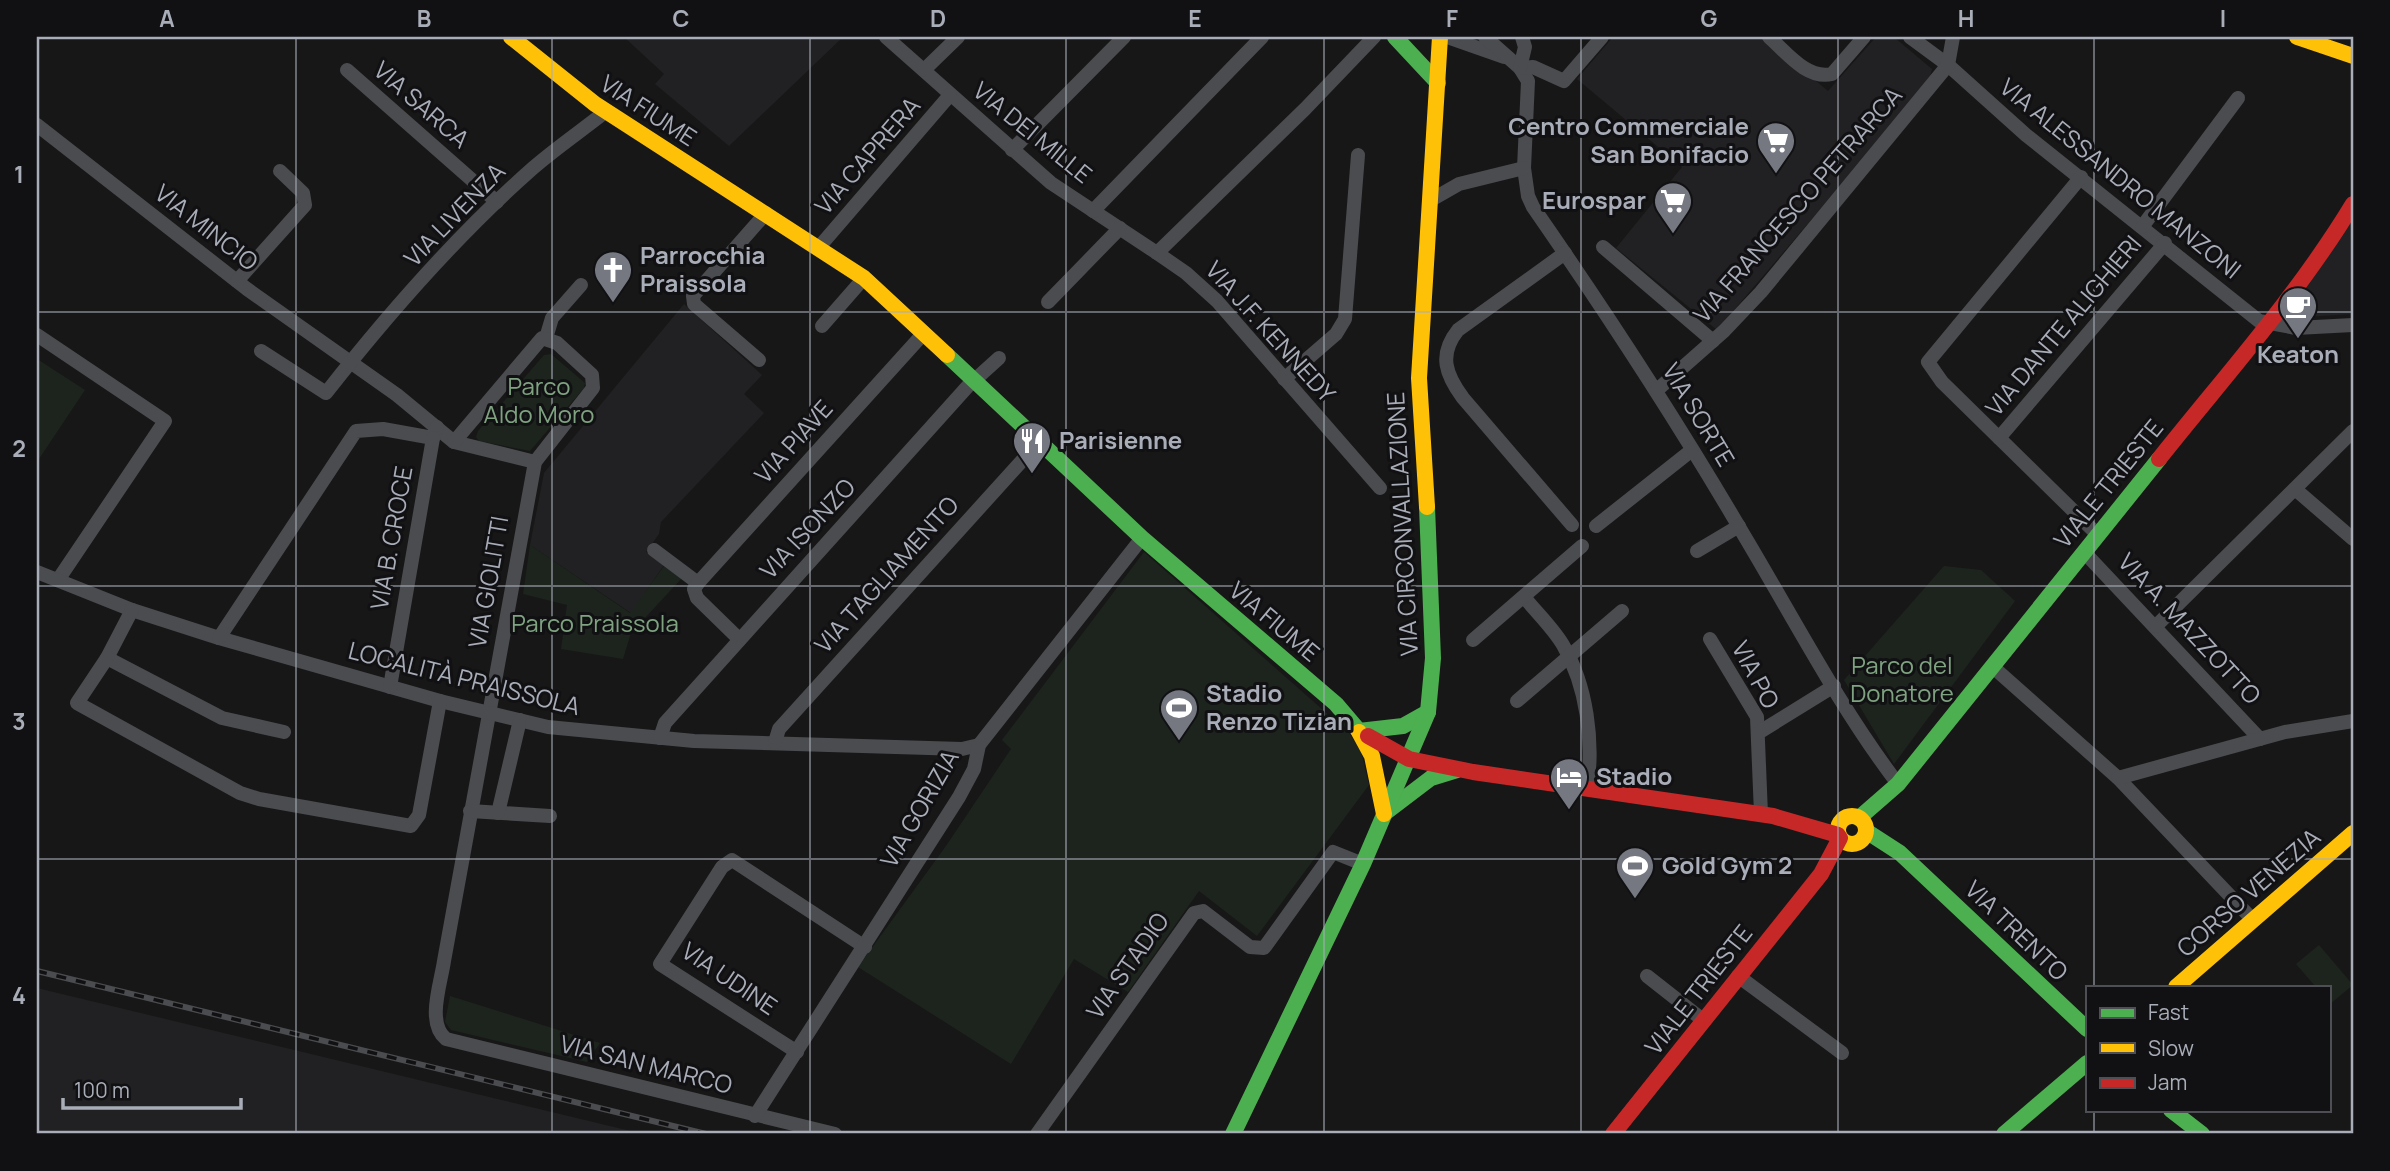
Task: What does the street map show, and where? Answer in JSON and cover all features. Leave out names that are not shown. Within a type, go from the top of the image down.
[{"type":"street","name":"VIA FIUME","points":[[512,37],[546,69],[605,112],[820,246],[864,278],[1142,538],[1336,704],[1359,731],[1409,759],[1458,769],[1761,814],[1796,823],[1859,830]]},
{"type":"street","name":"VIA DEI MILLE","points":[[886,37],[1012,150],[1093,211],[1157,253]]},
{"type":"street","points":[[924,70],[958,37]]},
{"type":"street","points":[[1012,150],[1124,37]]},
{"type":"street","points":[[1093,211],[1262,37]]},
{"type":"street","points":[[1157,253],[1305,110],[1374,37]]},
{"type":"street","points":[[1395,37],[1438,83]]},
{"type":"street","name":"VIA CIRCONVALLAZIONE","points":[[1233,1134],[1363,864],[1428,712],[1433,658],[1432,591],[1419,378],[1440,37]]},
{"type":"street","points":[[1447,37],[1516,64],[1539,69],[1564,82],[1602,37]]},
{"type":"street","points":[[1485,37],[1516,64]]},
{"type":"street","name":"VIA SORTE","points":[[1522,37],[1525,47],[1516,64],[1528,81],[1524,169],[1528,196],[1657,390],[1896,786]]},
{"type":"street","points":[[1769,37],[1810,72],[1821,75],[1832,74],[1864,37]]},
{"type":"street","name":"VIA ALESSANDRO MANZONI","points":[[1910,37],[1948,65],[1970,88],[2259,321],[2267,323]]},
{"type":"street","name":"VIA FRANCESCO PETRARCA","points":[[1657,390],[1713,341],[1768,283],[1948,65],[1953,37]]},
{"type":"street","points":[[2297,37],[2353,56]]},
{"type":"street","name":"VIA SARCA","points":[[347,70],[497,202]]},
{"type":"street","name":"VIA CAPRERA","points":[[820,246],[950,95]]},
{"type":"street","points":[[2143,226],[2238,98]]},
{"type":"street","name":"VIA LIVENZA","points":[[261,351],[326,393],[350,363],[497,202],[534,167],[605,112]]},
{"type":"street","name":"VIA MINCIO","points":[[37,125],[237,281],[350,363],[435,432],[454,442]]},
{"type":"street","points":[[1284,379],[1336,334],[1345,319],[1358,155]]},
{"type":"street","points":[[1431,200],[1459,184],[1524,169]]},
{"type":"street","points":[[237,281],[305,205],[303,193],[280,171]]},
{"type":"street","points":[[2081,177],[1928,362],[1942,382],[2097,534]]},
{"type":"street","name":"VIALE TRIESTE","points":[[1612,1134],[1821,874],[1993,667],[2267,323],[2334,234],[2353,204]]},
{"type":"street","points":[[759,360],[694,304],[692,296],[766,213]]},
{"type":"street","points":[[1048,302],[1120,228]]},
{"type":"street","name":"VIA DANTE ALIGHIERI","points":[[1999,439],[2165,243]]},
{"type":"street","points":[[1603,247],[1713,341]]},
{"type":"street","name":"VIA J.F. KENNEDY","points":[[1157,253],[1186,273],[1217,301],[1380,488]]},
{"type":"street","points":[[1565,253],[1458,330],[1449,344],[1445,366],[1448,379],[1463,398],[1572,525]]},
{"type":"street","points":[[822,326],[864,278]]},
{"type":"street","points":[[546,338],[566,350],[594,381],[593,388],[535,462],[454,442],[537,342],[546,338],[552,318],[581,285]]},
{"type":"street","points":[[2267,323],[2296,328],[2353,325]]},
{"type":"street","name":"VIA PIAVE","points":[[698,583],[923,333]]},
{"type":"street","points":[[37,335],[165,421],[58,580]]},
{"type":"street","name":"VIA ISONZO","points":[[660,738],[665,723],[738,638],[999,358]]},
{"type":"street","points":[[219,638],[356,431],[383,429],[435,432]]},
{"type":"street","points":[[2156,626],[2353,430]]},
{"type":"street","name":"VIA B. CROCE","points":[[390,687],[435,432]]},
{"type":"street","name":"VIA TAGLIAMENTO","points":[[775,742],[779,729],[1039,442]]},
{"type":"street","points":[[1596,526],[1692,450]]},
{"type":"street","name":"VIA GIOLITTI","points":[[446,1039],[439,1034],[435,1020],[470,811],[535,462]]},
{"type":"street","points":[[2295,489],[2353,539]]},
{"type":"street","points":[[1697,551],[1739,526]]},
{"type":"street","name":"VIA GORIZIA","points":[[755,1116],[964,788],[974,769],[979,745],[1142,538]]},
{"type":"street","points":[[1473,640],[1525,598],[1582,546]]},
{"type":"street","points":[[654,550],[698,583],[694,589],[697,598],[738,638]]},
{"type":"street","name":"VIA A. MAZZOTTO","points":[[2084,552],[2260,739]]},
{"type":"street","name":"LOCALITÀ PRAISSOLA","points":[[37,572],[132,610],[219,638],[440,701],[548,727],[660,738],[962,749],[979,745]]},
{"type":"street","points":[[1525,598],[1563,645],[1581,689],[1592,754],[1587,788]]},
{"type":"street","points":[[132,610],[107,658],[77,703],[240,793],[406,827],[417,820],[440,701]]},
{"type":"street","points":[[1517,701],[1622,611]]},
{"type":"street","name":"VIA PO","points":[[1710,639],[1757,717],[1761,814]]},
{"type":"street","points":[[107,658],[222,718],[284,732]]},
{"type":"street","points":[[1993,667],[2118,778],[2253,920]]},
{"type":"street","name":"VIA PO","points":[[1758,733],[1834,686]]},
{"type":"street","points":[[1428,712],[1410,726],[1394,730],[1359,731],[1372,756],[1384,814],[1431,778],[1458,769]]},
{"type":"street","points":[[1428,712],[1432,746],[1441,761],[1458,769]]},
{"type":"street","points":[[498,813],[520,720]]},
{"type":"street","points":[[2118,778],[2260,739],[2353,721]]},
{"type":"street","name":"VIALE TRIESTE","points":[[1821,874],[1837,841],[1838,826],[1859,830],[1880,813],[1896,786]]},
{"type":"street","points":[[470,811],[550,816]]},
{"type":"street","points":[[1880,813],[1884,828],[1900,847],[1900,853]]},
{"type":"street","name":"VIA FIUME","points":[[1796,823],[1837,841]]},
{"type":"street","name":"VIA TRENTO","points":[[1859,830],[1900,853],[2086,1028]]},
{"type":"street","name":"VIA TRENTO","points":[[1859,830],[1913,866]]},
{"type":"street","name":"CORSO VENEZIA","points":[[2177,986],[2353,833]]},
{"type":"street","name":"VIA STADIO","points":[[1037,1134],[1194,913],[1203,911],[1250,947],[1264,948],[1333,852],[1363,864]]},
{"type":"street","name":"VIA UDINE","points":[[797,1052],[660,964],[722,867],[732,860],[865,947]]},
{"type":"street","points":[[1647,976],[1703,1020]]},
{"type":"street","points":[[1738,976],[1842,1053]]},
{"type":"street","name":"VIA SAN MARCO","points":[[446,1039],[835,1134]]},
{"type":"street","points":[[2004,1134],[2086,1064]]},
{"type":"street","points":[[2174,1112],[2202,1134]]},
{"type":"shaded area","points":[[624,37],[843,37],[729,146],[655,84],[664,74]]},
{"type":"shaded area","points":[[1613,37],[1764,37],[1828,91],[1876,37],[1894,37],[1932,69],[1930,77],[1905,110],[1717,330],[1616,248],[1682,167],[1577,79]]},
{"type":"shaded area","points":[[2353,220],[2353,314],[2305,317],[2295,302]]},
{"type":"shaded area","points":[[684,304],[762,375],[744,394],[764,413],[661,522],[659,534],[646,552],[664,565],[631,613],[530,545],[544,473]]},
{"type":"shaded area","points":[[37,988],[643,1134],[37,1134]]},
{"type":"green space","name":"Parco Aldo Moro","points":[[551,354],[585,383],[584,388],[530,451],[479,441],[476,437],[478,431],[544,355]]},
{"type":"green space","points":[[37,359],[85,390],[37,462]]},
{"type":"green space","name":"Parco Praissola","points":[[530,545],[630,613],[664,566],[682,578],[631,633],[623,659],[561,649],[567,605],[523,594]]},
{"type":"green space","points":[[1144,552],[1349,733],[1361,751],[1369,785],[1257,936],[1199,891],[1128,992],[1074,959],[1011,1064],[858,967],[946,846],[1011,749],[1002,740]]},
{"type":"green space","name":"Parco del Donatore","points":[[1944,566],[1981,570],[2015,601],[1894,764],[1844,680]]},
{"type":"green space","points":[[2319,945],[2353,985],[2330,1004],[2330,986],[2315,986],[2296,964]]},
{"type":"green space","points":[[450,996],[600,1043],[587,1062],[451,1030],[445,1022]]},
{"type":"railway","points":[[37,971],[706,1134]]},
{"type":"traffic: fast","points":[[1395,37],[1438,83]]},
{"type":"traffic: fast","points":[[947,355],[1142,538],[1336,704],[1359,731],[1368,736]]},
{"type":"traffic: fast","points":[[1859,818],[1898,784],[2159,459]]},
{"type":"traffic: fast","points":[[1233,1134],[1363,864],[1428,712],[1433,658],[1427,507]]},
{"type":"traffic: fast","points":[[1359,731],[1403,726],[1428,712]]},
{"type":"traffic: fast","points":[[1385,813],[1431,778],[1457,770]]},
{"type":"traffic: fast","points":[[1866,831],[1900,853],[2086,1028]]},
{"type":"traffic: fast","points":[[2004,1134],[2086,1064]]},
{"type":"traffic: fast","points":[[2174,1112],[2202,1134]]},
{"type":"traffic: slow","points":[[511,37],[595,104],[864,278],[947,355]]},
{"type":"traffic: slow","points":[[1427,507],[1419,378],[1440,37]]},
{"type":"traffic: slow","points":[[2297,37],[2353,56]]},
{"type":"traffic: slow","points":[[1359,732],[1372,756],[1384,814]]},
{"type":"traffic: slow","points":[[1852,816],[1862,820],[1866,830],[1862,840],[1852,844],[1842,840],[1838,830],[1842,820],[1852,816]]},
{"type":"traffic: slow","points":[[2177,986],[2353,833]]},
{"type":"traffic: jam","points":[[2159,459],[2285,303],[2353,204]]},
{"type":"traffic: jam","points":[[1368,736],[1409,759],[1473,772],[1773,816],[1838,835]]},
{"type":"traffic: jam","points":[[1613,1134],[1821,874],[1840,838]]},
{"type":"place","name":"Centro Commerciale San Bonifacio","points":[[1776,175]]},
{"type":"place","name":"Eurospar","points":[[1673,235]]},
{"type":"place","name":"Parrocchia Praissola","points":[[613,304]]},
{"type":"place","name":"Keaton","points":[[2298,340]]},
{"type":"place","name":"Parisienne","points":[[1032,475]]},
{"type":"place","name":"Stadio Renzo Tizian","points":[[1179,742]]},
{"type":"place","name":"Stadio","points":[[1569,811]]},
{"type":"place","name":"Gold Gym 2","points":[[1635,900]]}]
